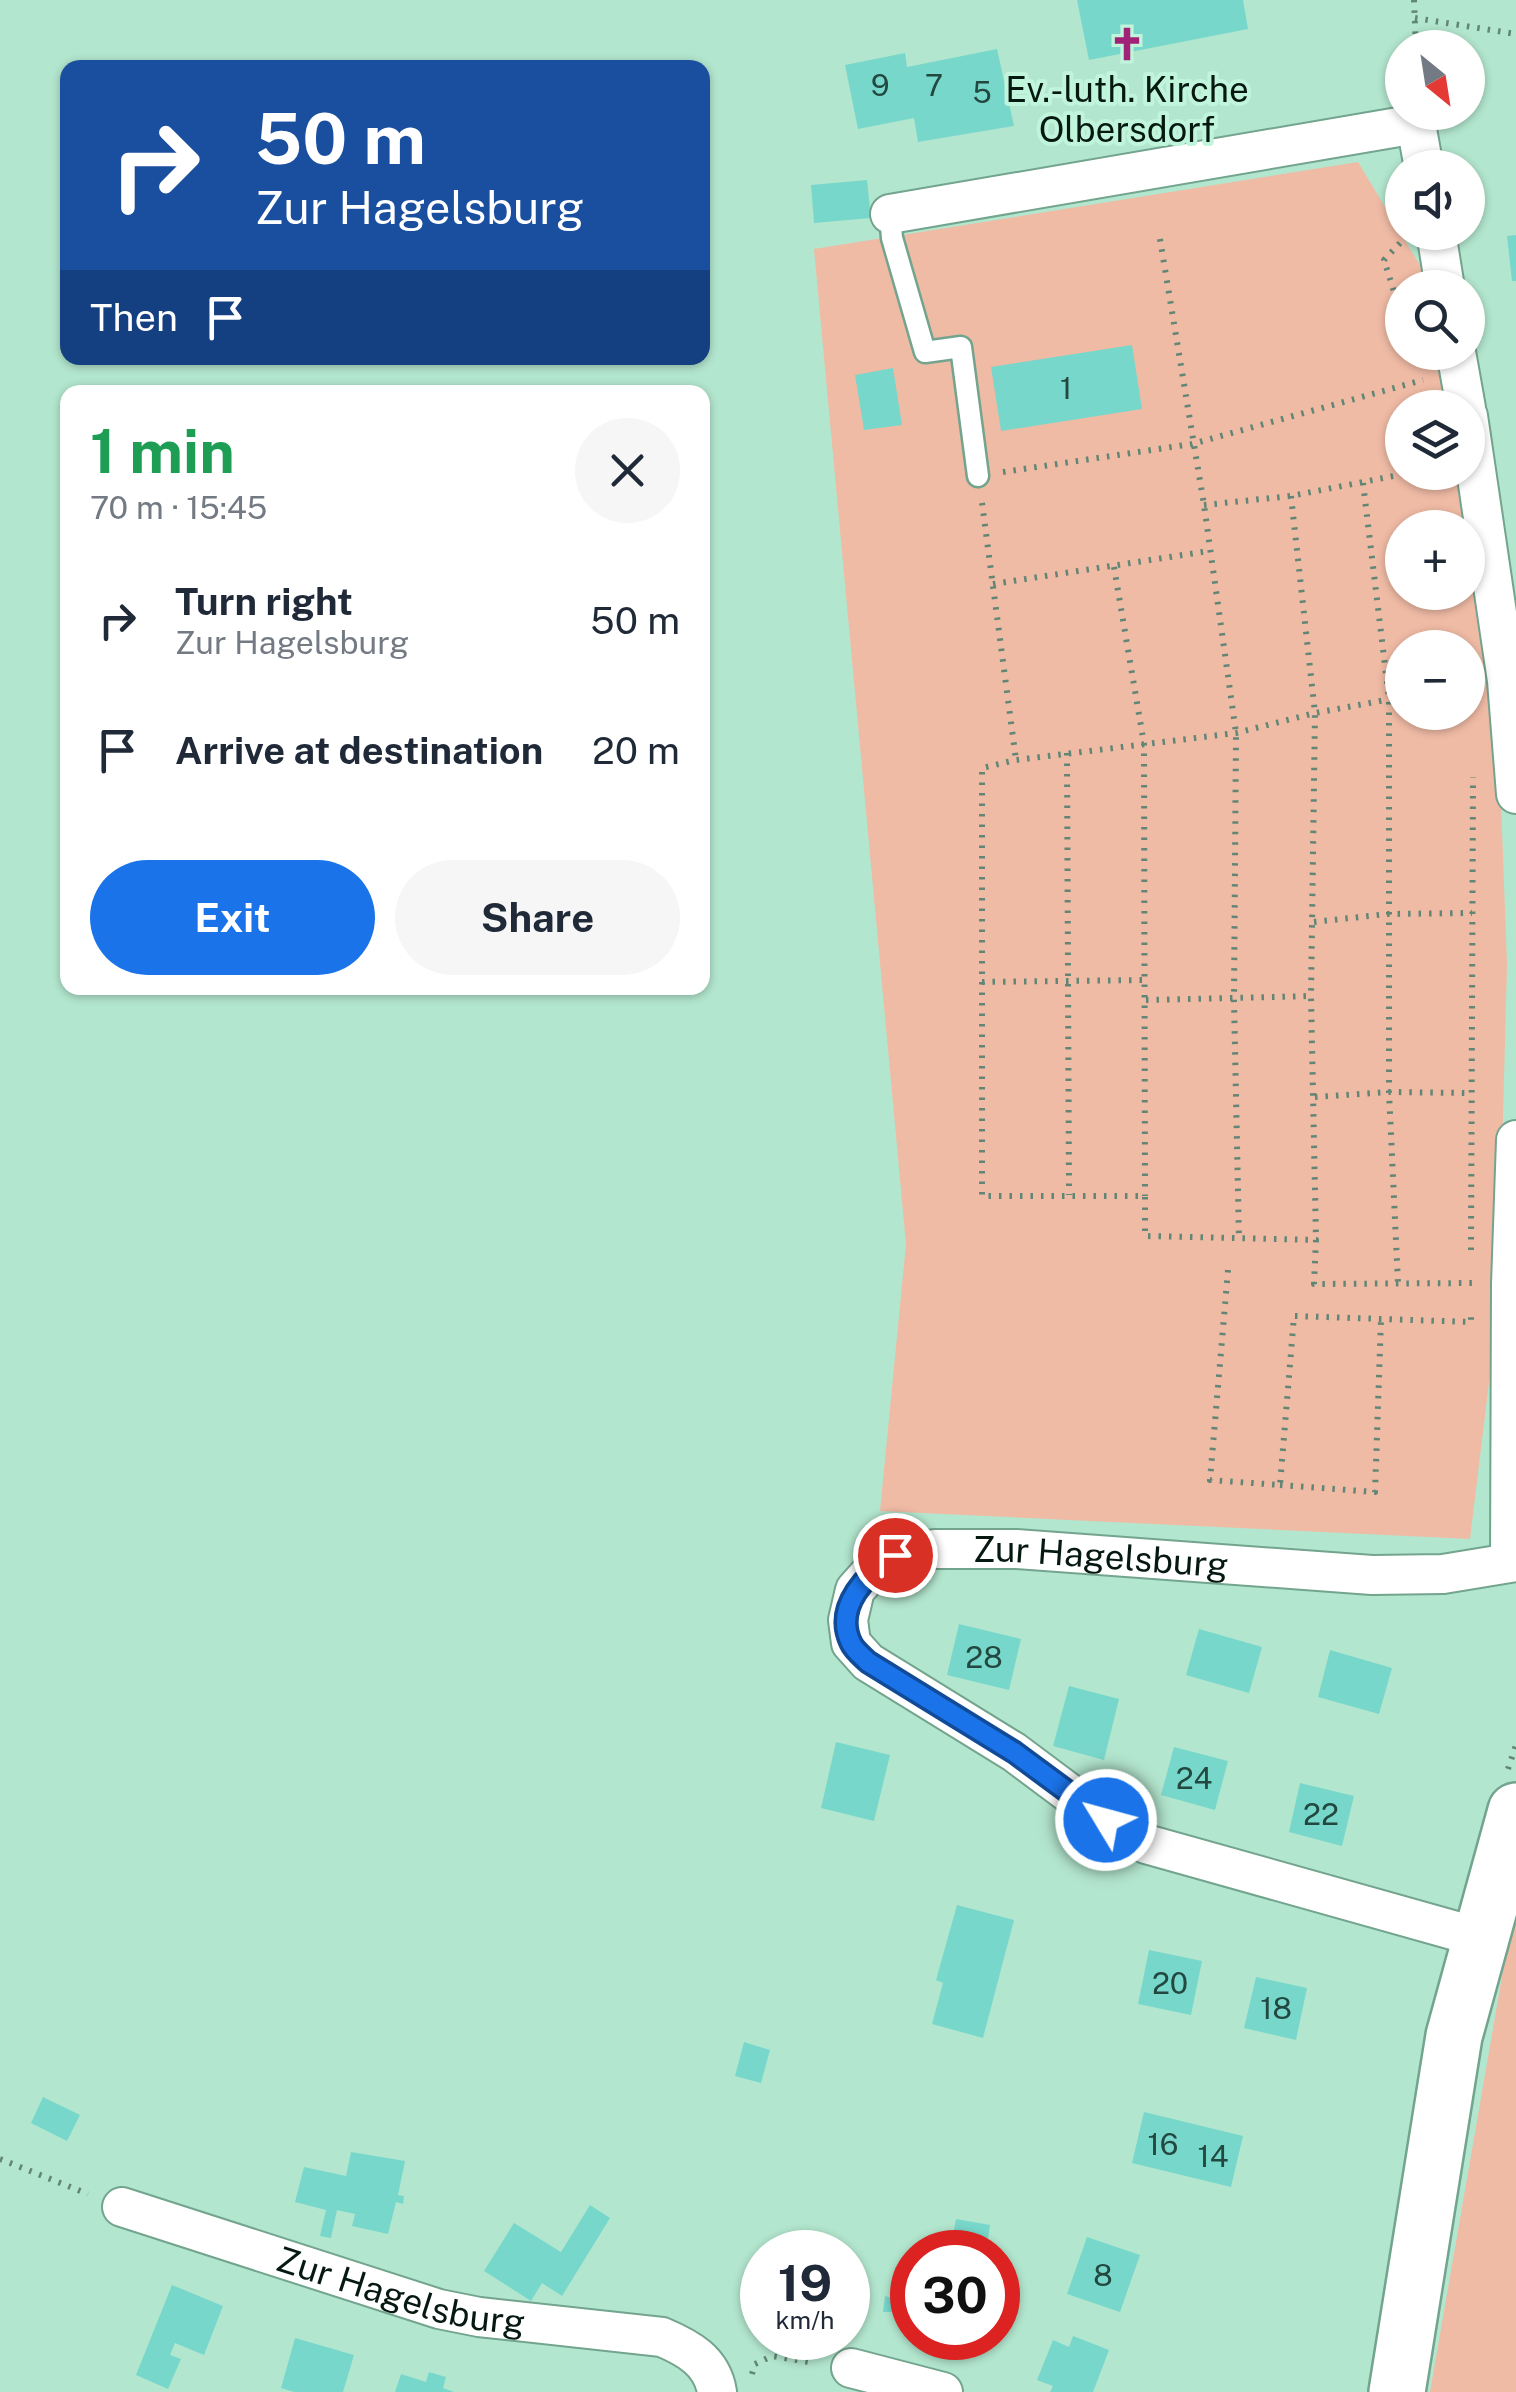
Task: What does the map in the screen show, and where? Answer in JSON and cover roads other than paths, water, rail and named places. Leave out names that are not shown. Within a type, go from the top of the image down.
[{"type":"main road","points":[[1398,2392],[1454,2036],[1516,1810]]},
{"type":"street","points":[[890,214],[1416,124],[1421,150]]},
{"type":"street","points":[[1479,490],[1507,681],[1516,794]]},
{"type":"street","points":[[1513,1561],[1511,1284],[1516,1140]]},
{"type":"street","name":"Zur Hagelsburg","points":[[1480,1938],[1146,1844],[1106,1820],[1014,1752],[868,1662],[851,1643],[848,1620],[855,1590],[872,1570],[895,1555],[936,1549],[1016,1550],[1372,1575],[1443,1574],[1513,1561]]},
{"type":"street","name":"Zur Hagelsburg","points":[[122,2207],[439,2309],[662,2337],[689,2349],[715,2377],[734,2385]]},
{"type":"street","points":[[850,2368],[942,2392]]},
{"type":"lane","points":[[890,214],[892,238],[925,352],[961,346],[978,476]]},
{"type":"place","name":"Ev.-luth. Kirche Olbersdorf","points":[[1127,44]]}]
